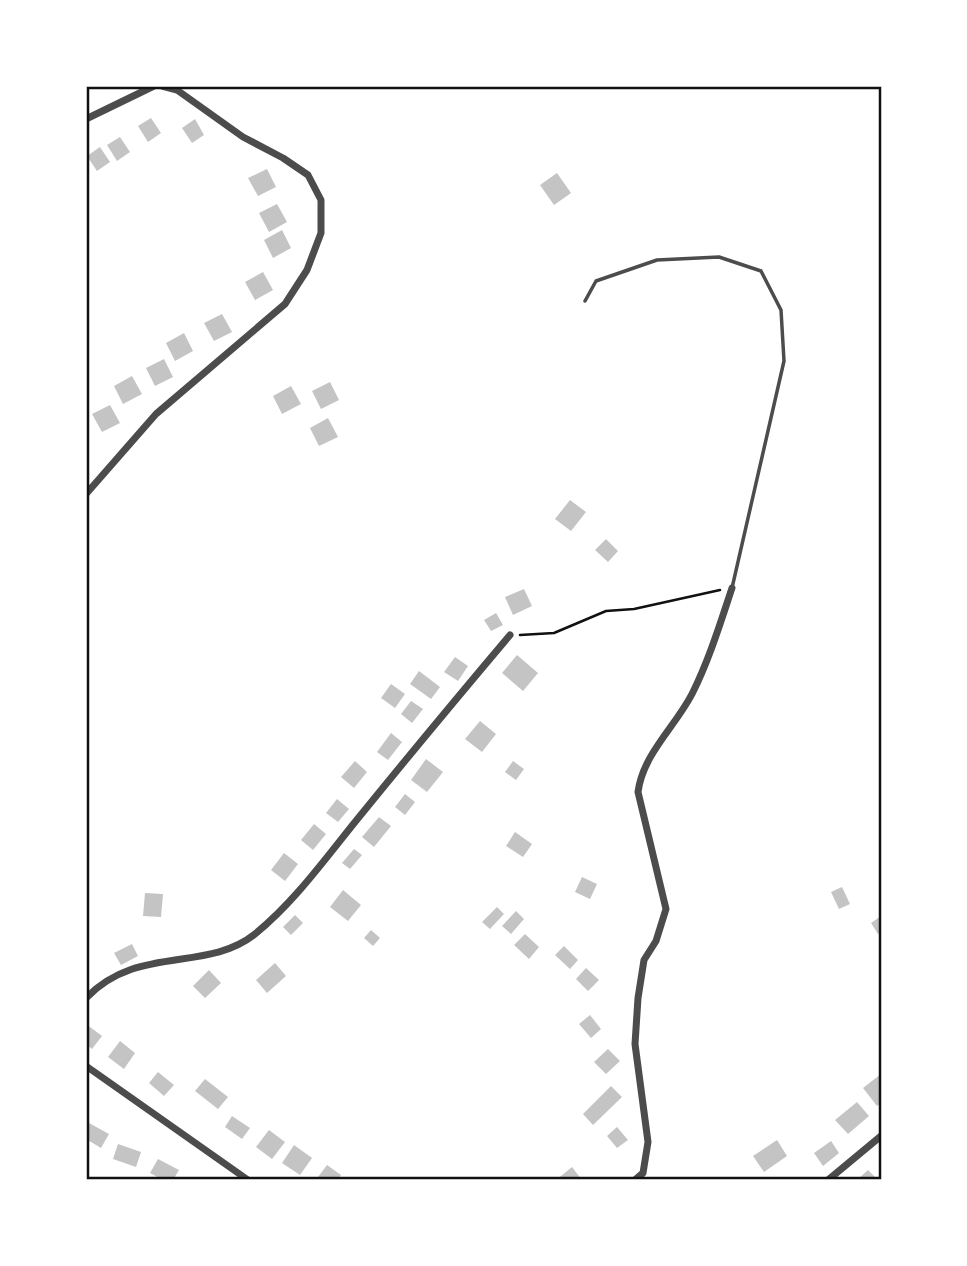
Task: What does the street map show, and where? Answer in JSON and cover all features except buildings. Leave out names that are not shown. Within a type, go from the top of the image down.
[{"type":"street","points":[[86,119],[154,86]]},
{"type":"street","points":[[86,494],[156,414],[285,304],[307,270],[321,233],[321,200],[308,175],[284,158],[243,138],[177,90],[162,86]]},
{"type":"street","points":[[635,1180],[643,1173],[648,1142],[635,1044],[638,998],[644,960],[656,941],[666,909],[638,792],[640,775],[691,695],[714,643],[732,588]]},
{"type":"street","points":[[86,998],[123,970],[160,960],[239,946],[257,933],[306,882],[510,635]]},
{"type":"street","points":[[86,1066],[248,1180]]},
{"type":"street","points":[[828,1180],[881,1136]]},
{"type":"lane","points":[[585,301],[596,281],[657,260],[719,257],[761,271],[781,310],[784,361],[732,588]]},
{"type":"lane","points":[[643,1173],[649,1180]]},
{"type":"path","points":[[510,635],[554,633],[606,611],[634,610],[732,588]]}]
